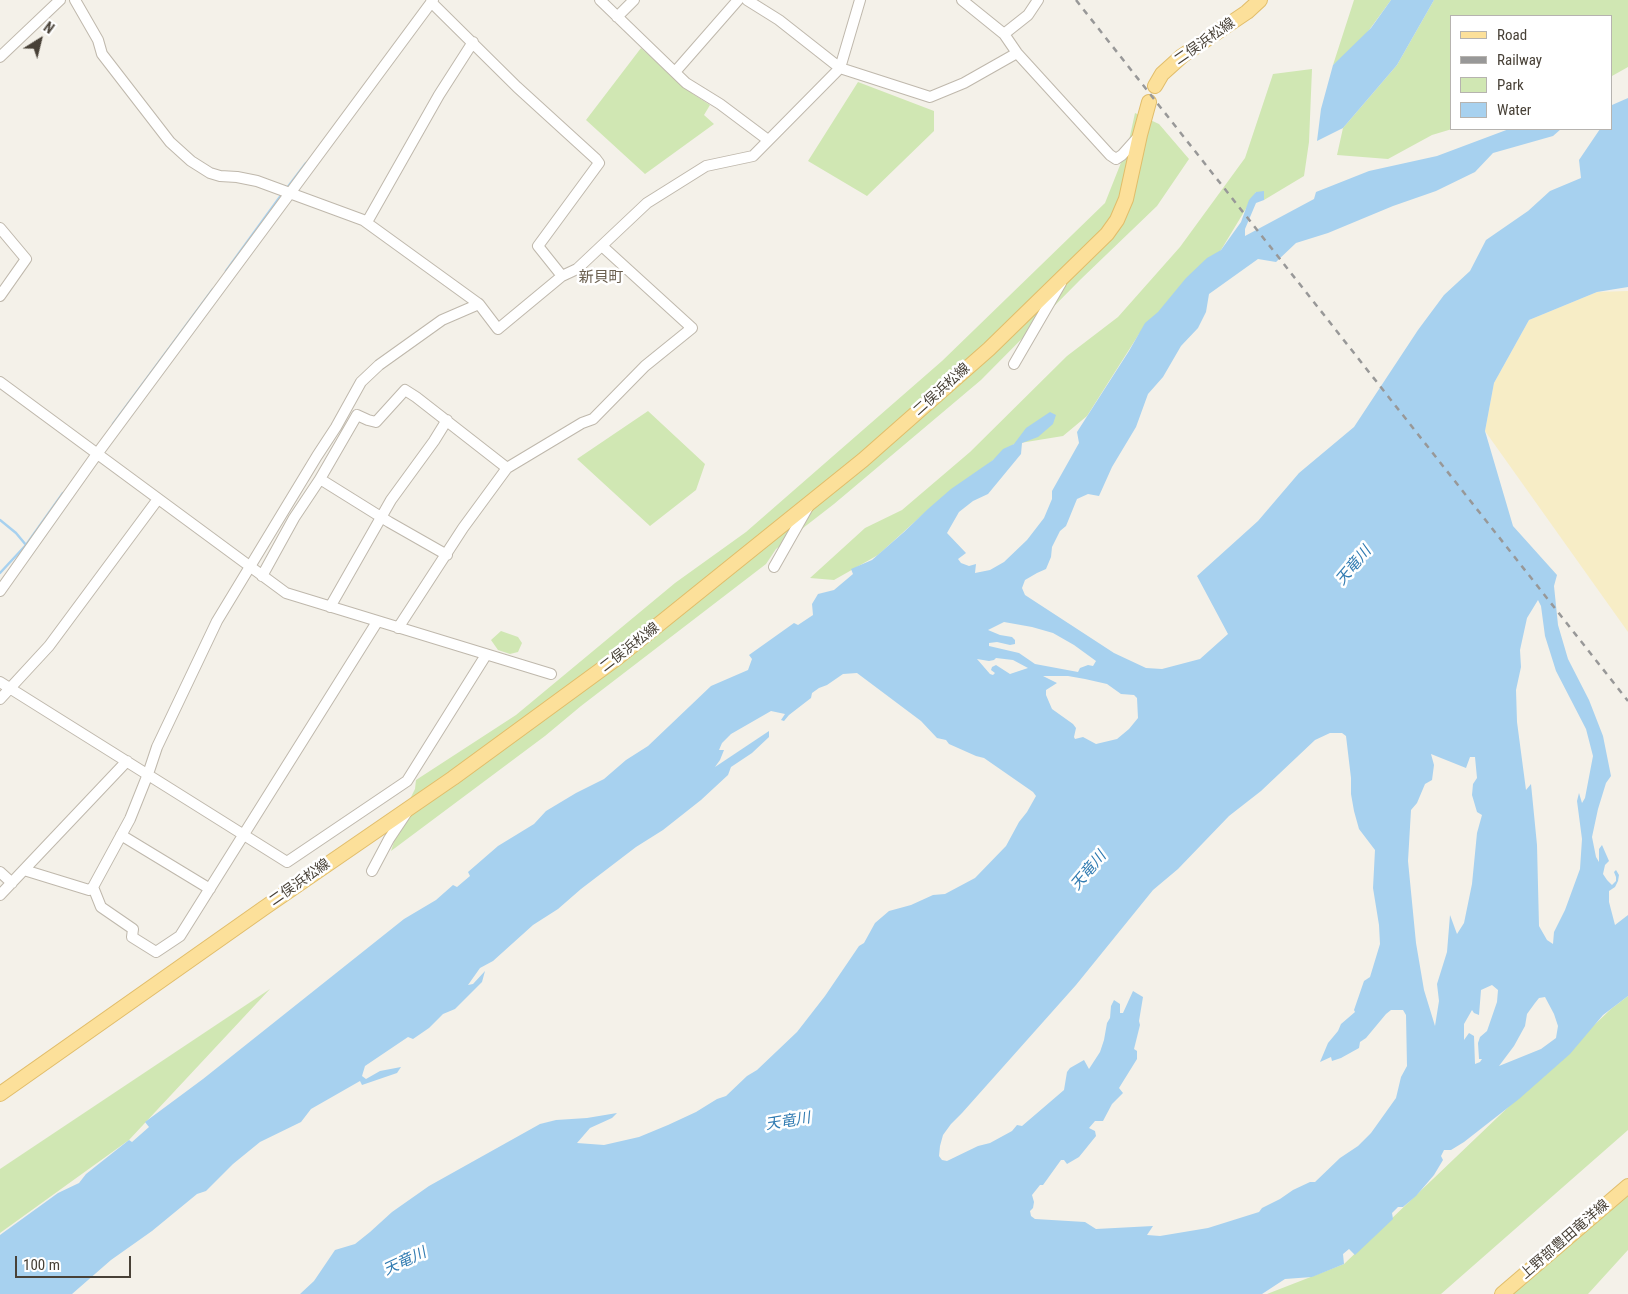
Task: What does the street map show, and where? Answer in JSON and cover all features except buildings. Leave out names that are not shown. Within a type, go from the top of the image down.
[{"type":"main road","name":"二俣浜松線","points":[[1155,86],[1162,74],[1182,56],[1247,12],[1260,0]]},
{"type":"main road","name":"二俣浜松線","points":[[0,1094],[411,806],[454,778],[617,658],[863,460],[989,349],[1107,234],[1117,220],[1126,199],[1149,102]]},
{"type":"main road","name":"上野部豊田竜洋線","points":[[1502,1294],[1628,1186]]},
{"type":"street","points":[[0,57],[60,0]]},
{"type":"street","points":[[75,0],[98,40],[102,54],[170,142],[192,161],[210,173],[257,181],[367,222],[479,304],[498,329],[562,276],[577,269],[648,203],[706,166],[753,156],[840,68],[860,0]]},
{"type":"street","points":[[600,0],[686,83],[720,104],[768,140]]},
{"type":"street","points":[[618,17],[634,0]]},
{"type":"street","points":[[675,72],[738,0]]},
{"type":"street","points":[[747,0],[778,20],[840,68],[930,97],[964,83],[1017,53]]},
{"type":"street","points":[[962,0],[1004,34],[1017,53],[1110,155],[1116,158],[1122,155],[1140,134]]},
{"type":"street","points":[[1004,34],[1028,15],[1038,0]]},
{"type":"street","points":[[0,591],[97,454],[432,1],[517,87],[596,159],[599,164],[538,246],[562,276]]},
{"type":"street","points":[[367,222],[439,95],[473,42]]},
{"type":"street","points":[[0,228],[26,259],[0,296]]},
{"type":"street","points":[[398,628],[464,528],[507,468],[582,422],[593,419],[645,366],[692,328],[602,246]]},
{"type":"street","points":[[1014,364],[1065,276]]},
{"type":"street","points":[[24,870],[89,890],[93,887],[130,819],[157,746],[217,621],[250,568],[256,554],[336,427],[361,382],[379,365],[442,320],[479,304]]},
{"type":"street","points":[[0,382],[286,594],[551,674]]},
{"type":"street","points":[[262,576],[294,518],[320,479],[357,415],[376,422],[405,390],[416,396],[507,468]]},
{"type":"street","points":[[330,607],[381,516],[447,420]]},
{"type":"street","points":[[320,479],[447,555]]},
{"type":"street","points":[[0,699],[49,646],[158,499]]},
{"type":"street","points":[[774,567],[811,502]]},
{"type":"street","points":[[93,887],[101,906],[133,928],[132,938],[156,952],[180,936],[377,622]]},
{"type":"street","points":[[0,682],[287,862],[407,780],[486,655]]},
{"type":"street","points":[[0,895],[127,761]]},
{"type":"street","points":[[372,872],[389,839],[411,806]]},
{"type":"street","points":[[121,835],[210,889]]},
{"type":"street","points":[[0,872],[12,883]]},
{"type":"green space","points":[[1354,0],[1391,0],[1356,48],[1333,65]]},
{"type":"green space","points":[[1434,0],[1628,0],[1628,67],[1613,75],[1613,15],[1450,15],[1450,130],[1432,135],[1388,159],[1337,155],[1343,128],[1397,65]]},
{"type":"green space","points":[[641,48],[693,94],[710,105],[704,115],[714,124],[645,174],[586,120]]},
{"type":"green space","points":[[1312,69],[1309,142],[1304,176],[1264,200],[1256,192],[1221,250],[1139,334],[1087,416],[1063,436],[1014,444],[920,517],[878,555],[834,580],[810,578],[865,528],[902,510],[970,452],[1067,356],[1118,317],[1180,247],[1245,158],[1273,74]]},
{"type":"green space","points":[[858,82],[934,111],[934,131],[867,196],[808,161]]},
{"type":"green space","points":[[1135,113],[1159,124],[1189,159],[1157,206],[1081,279],[981,380],[834,504],[776,549],[766,564],[581,706],[545,736],[391,851],[404,811],[415,789],[416,780],[516,715],[675,583],[746,532],[942,361],[1105,203],[1128,145]]},
{"type":"green space","points":[[648,411],[705,464],[696,490],[650,526],[577,459]]},
{"type":"green space","points":[[501,631],[518,637],[522,643],[518,652],[510,654],[498,650],[491,640]]},
{"type":"green space","points":[[270,989],[129,1140],[0,1233],[0,1169]]},
{"type":"green space","points":[[1628,996],[1628,1130],[1441,1294],[1267,1294],[1344,1264],[1611,1009]]},
{"type":"green space","points":[[1628,1182],[1628,1250],[1588,1294],[1497,1294]]},
{"type":"sand","points":[[1628,291],[1628,632],[1485,431],[1494,383],[1529,320],[1597,292]]},
{"type":"water","points":[[1391,0],[1434,0],[1397,65],[1343,128],[1317,141],[1321,109],[1333,65],[1371,28]]},
{"type":"water","name":"天竜川","points":[[1628,98],[1628,287],[1597,292],[1529,320],[1494,383],[1485,431],[1513,526],[1557,575],[1554,586],[1558,625],[1568,659],[1589,700],[1603,736],[1611,776],[1606,783],[1592,837],[1596,857],[1599,862],[1599,849],[1602,845],[1609,861],[1605,865],[1603,874],[1607,880],[1612,885],[1616,881],[1614,872],[1616,870],[1619,875],[1615,887],[1609,891],[1609,902],[1615,925],[1628,915],[1628,996],[1603,1015],[1570,1054],[1519,1099],[1464,1142],[1451,1150],[1444,1150],[1441,1156],[1443,1160],[1434,1175],[1416,1196],[1403,1207],[1398,1207],[1392,1213],[1393,1219],[1355,1255],[1349,1249],[1343,1254],[1344,1264],[1312,1277],[1285,1279],[1262,1294],[300,1294],[314,1281],[335,1250],[355,1244],[392,1212],[429,1186],[540,1124],[556,1120],[587,1118],[617,1113],[612,1118],[590,1128],[577,1143],[604,1145],[639,1137],[696,1112],[717,1099],[726,1096],[797,1032],[825,996],[859,946],[864,943],[875,923],[889,911],[911,905],[933,895],[945,894],[975,878],[1006,846],[1036,796],[1033,792],[984,758],[949,744],[946,740],[937,738],[921,721],[857,673],[843,674],[819,688],[812,693],[811,698],[784,721],[781,720],[785,714],[771,711],[731,734],[722,743],[719,750],[724,750],[715,767],[769,731],[769,737],[752,753],[731,767],[728,775],[701,800],[663,830],[636,847],[558,909],[533,925],[493,961],[480,968],[468,985],[473,984],[485,971],[482,982],[455,1009],[443,1014],[429,1028],[413,1039],[408,1037],[365,1066],[362,1076],[366,1079],[380,1071],[401,1067],[397,1073],[362,1085],[360,1081],[311,1109],[301,1122],[260,1142],[233,1164],[206,1191],[197,1194],[152,1231],[111,1260],[72,1294],[0,1294],[0,1235],[58,1193],[79,1183],[86,1174],[129,1140],[132,1142],[149,1127],[145,1122],[203,1079],[404,919],[436,900],[453,885],[457,887],[470,876],[468,872],[498,846],[534,824],[546,811],[604,779],[626,760],[648,746],[711,686],[748,670],[752,659],[749,655],[794,623],[798,625],[813,615],[812,604],[818,594],[834,590],[853,574],[851,569],[872,560],[951,489],[993,460],[1003,449],[1014,444],[1026,428],[1050,412],[1056,415],[1053,424],[1038,437],[1022,443],[1021,454],[988,494],[973,501],[959,512],[947,533],[966,553],[958,559],[961,563],[969,566],[976,564],[975,573],[990,570],[1004,562],[1027,540],[1044,518],[1052,499],[1052,491],[1079,443],[1077,432],[1145,323],[1158,312],[1186,278],[1207,258],[1221,250],[1241,222],[1249,200],[1256,192],[1264,191],[1264,200],[1256,203],[1245,229],[1245,236],[1314,199],[1316,192],[1369,171],[1437,156],[1506,130],[1560,130],[1553,136],[1493,153],[1475,172],[1436,191],[1393,206],[1328,233],[1296,243],[1276,262],[1258,259],[1209,294],[1206,312],[1198,328],[1181,346],[1163,377],[1148,394],[1136,427],[1112,467],[1099,496],[1088,494],[1077,499],[1066,526],[1060,531],[1052,547],[1051,557],[1046,569],[1025,580],[1022,588],[1025,595],[1114,653],[1146,668],[1162,669],[1200,659],[1228,634],[1197,576],[1258,521],[1299,473],[1354,427],[1418,330],[1444,295],[1470,271],[1486,240],[1528,211],[1550,191],[1581,178],[1579,160],[1599,130],[1613,130],[1613,105]],"holes":[[[1538,600],[1541,606],[1545,636],[1556,671],[1586,729],[1593,756],[1585,798],[1582,803],[1579,793],[1577,801],[1582,839],[1580,869],[1565,910],[1554,932],[1553,944],[1547,940],[1539,926],[1537,845],[1531,784],[1526,790],[1517,722],[1516,690],[1521,667],[1520,650],[1527,618]],[[1004,622],[1053,633],[1096,661],[1093,666],[1088,665],[1080,668],[1078,672],[1035,664],[1019,653],[989,646],[989,643],[997,642],[1010,645],[1015,644],[1015,640],[1012,637],[988,630]],[[996,658],[1013,660],[1028,668],[1010,674],[996,665],[991,670],[995,673],[993,675],[977,659],[994,660]],[[1043,676],[1068,676],[1085,679],[1107,684],[1121,694],[1134,695],[1137,698],[1138,718],[1117,739],[1096,744],[1083,737],[1075,739],[1076,728],[1052,709],[1046,695],[1046,690],[1057,683]],[[1330,733],[1342,733],[1346,736],[1354,811],[1359,829],[1375,850],[1373,888],[1380,944],[1370,977],[1364,981],[1354,1010],[1355,1012],[1341,1024],[1328,1043],[1320,1062],[1331,1057],[1332,1061],[1341,1058],[1359,1048],[1360,1042],[1366,1038],[1391,1010],[1403,1010],[1406,1015],[1407,1066],[1401,1077],[1396,1098],[1371,1133],[1358,1146],[1340,1158],[1315,1182],[1310,1182],[1293,1190],[1262,1208],[1259,1212],[1208,1228],[1160,1236],[1147,1235],[1153,1226],[1096,1229],[1085,1222],[1035,1219],[1031,1216],[1030,1211],[1033,1208],[1034,1202],[1032,1195],[1040,1185],[1043,1185],[1061,1160],[1064,1160],[1067,1164],[1079,1157],[1096,1136],[1095,1131],[1089,1128],[1095,1121],[1103,1121],[1112,1104],[1123,1093],[1119,1088],[1137,1059],[1137,1051],[1134,1049],[1140,1025],[1143,997],[1133,991],[1123,1013],[1120,1013],[1120,1004],[1114,1000],[1100,1052],[1089,1069],[1084,1060],[1070,1068],[1067,1072],[1064,1090],[1022,1126],[1017,1125],[1012,1131],[990,1143],[978,1146],[947,1161],[942,1160],[939,1156],[940,1146],[943,1135],[951,1124],[1076,985],[1153,890],[1178,869],[1229,816],[1261,791],[1315,740]],[[1431,754],[1466,768],[1470,757],[1475,757],[1477,778],[1473,784],[1472,795],[1477,812],[1482,815],[1477,833],[1472,884],[1464,923],[1457,934],[1450,915],[1447,952],[1437,984],[1439,1001],[1435,1026],[1424,990],[1416,943],[1408,861],[1411,810],[1417,803],[1425,784],[1432,780],[1434,765]],[[1492,985],[1498,990],[1497,1002],[1487,1031],[1480,1037],[1478,1043],[1479,1059],[1482,1059],[1475,1064],[1474,1036],[1469,1033],[1464,1040],[1464,1024],[1472,1010],[1479,1015],[1481,990]],[[1545,997],[1554,1014],[1558,1026],[1556,1038],[1541,1049],[1499,1066],[1514,1046],[1525,1026],[1527,1014],[1539,998]]]},
{"type":"waterway","points":[[287,188],[306,163]]},
{"type":"waterway","points":[[226,271],[282,194]]},
{"type":"waterway","points":[[113,424],[213,289]]},
{"type":"waterway","points":[[0,573],[26,545],[63,493]]},
{"type":"waterway","points":[[0,520],[16,533],[26,545]]},
{"type":"railway","points":[[1076,0],[1628,701]]},
{"type":"district","name":"新貝町","points":[[601,278]]}]
